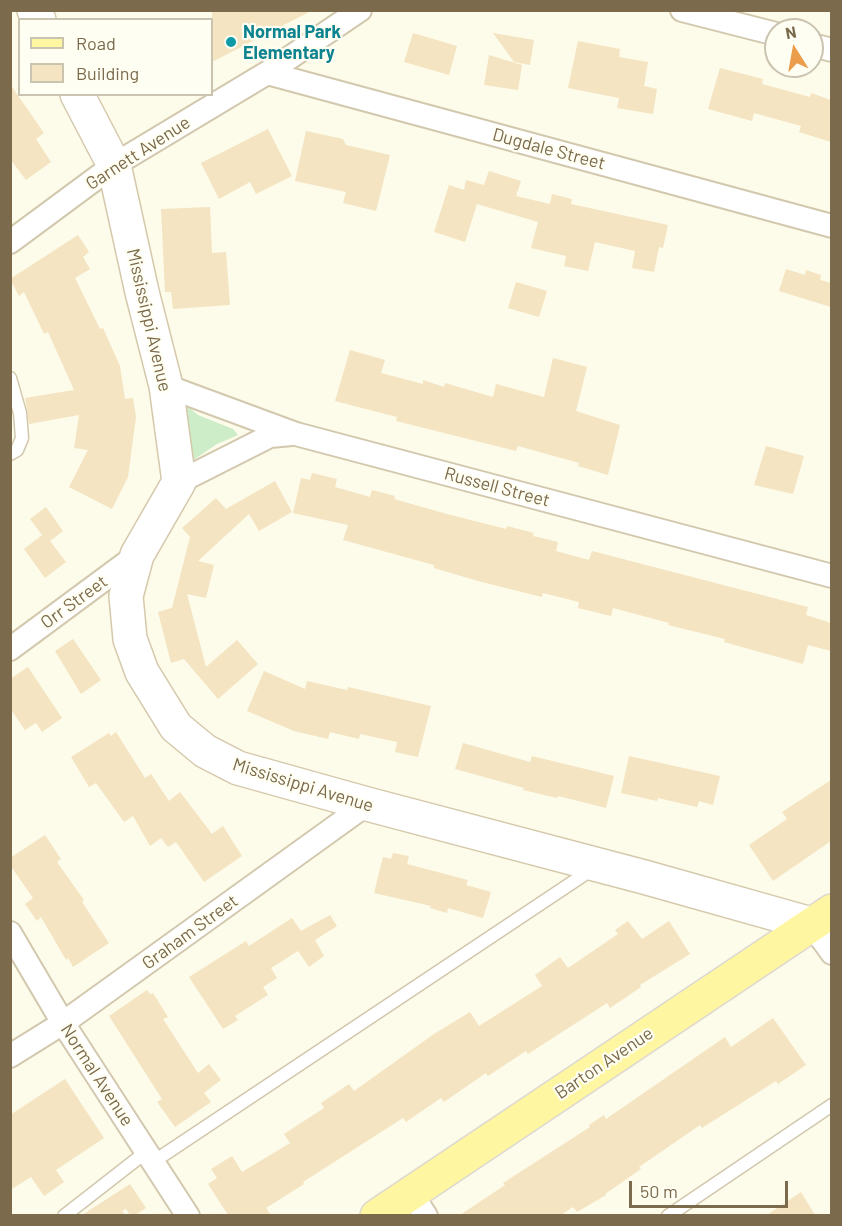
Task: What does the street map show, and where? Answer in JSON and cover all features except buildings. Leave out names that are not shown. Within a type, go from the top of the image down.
[{"type":"main road","name":"Barton Avenue","points":[[377,1215],[418,1204],[821,917]]},
{"type":"street","name":"Garnett Avenue","points":[[10,242],[114,165],[267,73],[360,10]]},
{"type":"street","points":[[682,10],[764,31]]},
{"type":"street","name":"Dugdale Street","points":[[267,73],[831,226]]},
{"type":"street","name":"Mississippi Avenue","points":[[78,96],[114,165],[142,292],[166,386],[179,482],[137,555],[126,596],[130,639],[142,672],[176,727],[206,751],[238,768],[599,865],[821,917]]},
{"type":"street","name":"Russell Street","points":[[166,386],[296,434],[831,576]]},
{"type":"street","points":[[179,482],[270,436],[296,434]]},
{"type":"street","name":"Orr Street","points":[[10,649],[137,555]]},
{"type":"street","name":"Graham Street","points":[[10,1056],[63,1023],[367,804]]},
{"type":"street","points":[[821,917],[831,954]]},
{"type":"street","name":"Normal Avenue","points":[[10,933],[63,1023],[188,1215]]},
{"type":"lane","points":[[10,378],[20,413],[22,438],[17,450],[10,454]]},
{"type":"lane","points":[[64,1215],[599,865]]},
{"type":"lane","points":[[668,1215],[831,1105]]},
{"type":"green space","points":[[186,405],[198,415],[233,429],[238,435],[217,444],[192,461],[180,409]]},
{"type":"place","name":"Normal Park Elementary","points":[[231,42]]}]
